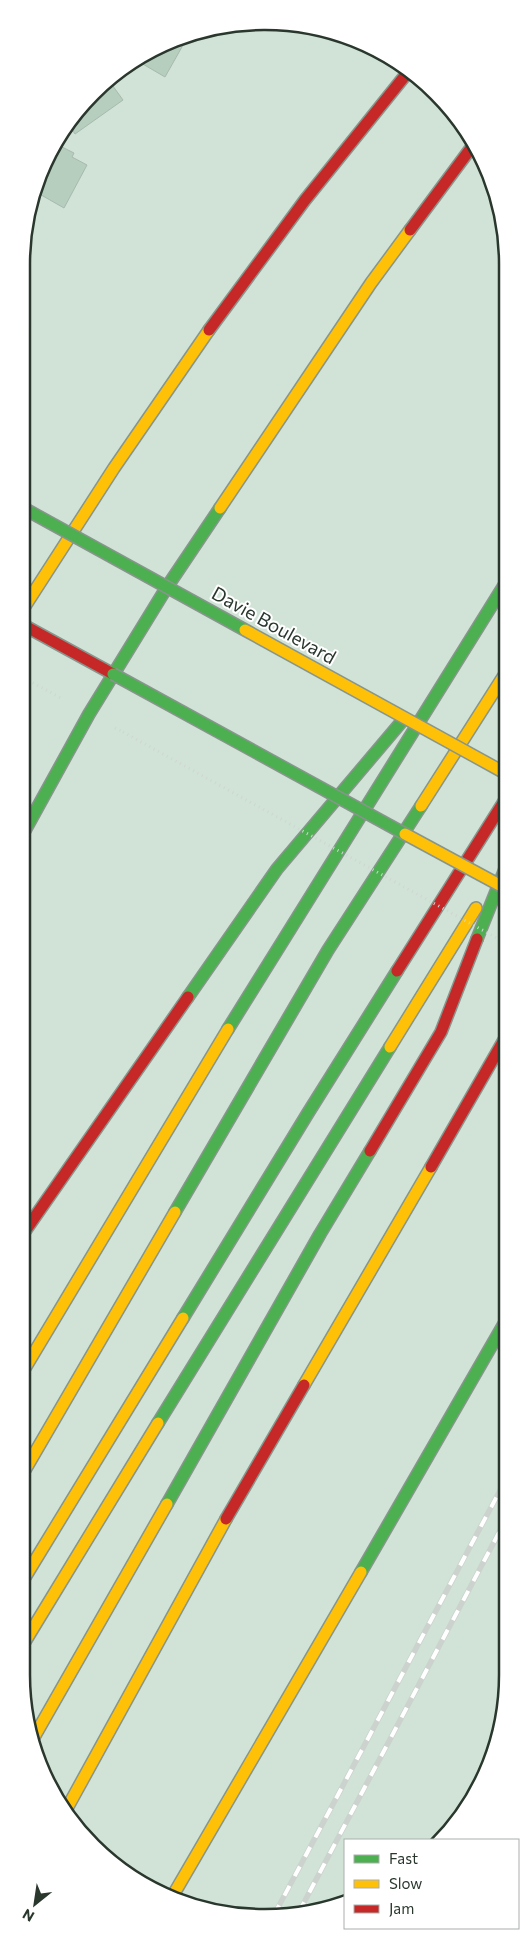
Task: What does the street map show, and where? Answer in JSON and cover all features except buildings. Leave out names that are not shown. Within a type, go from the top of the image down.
[{"type":"main road","points":[[30,598],[82,515],[217,319],[332,166],[404,76]]},
{"type":"main road","points":[[30,821],[113,674],[167,587],[372,283],[470,150]]},
{"type":"main road","name":"Davie Boulevard","points":[[30,512],[499,770]]},
{"type":"main road","points":[[30,1360],[229,1028],[499,594]]},
{"type":"main road","points":[[30,629],[499,885]]},
{"type":"main road","points":[[30,1224],[277,869],[467,645]]},
{"type":"main road","points":[[30,1461],[328,950],[499,683]]},
{"type":"main road","points":[[30,1569],[293,1137],[499,810]]},
{"type":"main road","points":[[30,1633],[336,1133],[499,872]]},
{"type":"main road","points":[[37,1731],[320,1234],[440,1032],[499,884]]},
{"type":"main road","points":[[69,1804],[205,1556],[499,1049]]},
{"type":"main road","points":[[175,1891],[499,1333]]},
{"type":"path","points":[[30,681],[58,697]]},
{"type":"path","points":[[123,732],[499,939]]},
{"type":"railway","points":[[278,1908],[499,1492]]},
{"type":"railway","points":[[302,1906],[499,1533]]},
{"type":"traffic: fast","points":[[30,821],[89,714],[167,587],[220,508]]},
{"type":"traffic: fast","points":[[30,512],[245,630]]},
{"type":"traffic: fast","points":[[228,1029],[499,594]]},
{"type":"traffic: fast","points":[[113,674],[405,834]]},
{"type":"traffic: fast","points":[[188,997],[277,869],[403,720]]},
{"type":"traffic: fast","points":[[175,1212],[328,950],[421,806]]},
{"type":"traffic: fast","points":[[477,939],[499,884]]},
{"type":"traffic: fast","points":[[183,1318],[397,971]]},
{"type":"traffic: fast","points":[[158,1423],[390,1047]]},
{"type":"traffic: fast","points":[[167,1504],[320,1234],[370,1151]]},
{"type":"traffic: fast","points":[[361,1572],[499,1333]]},
{"type":"traffic: slow","points":[[220,508],[371,283],[410,230]]},
{"type":"traffic: slow","points":[[30,598],[114,468],[209,330]]},
{"type":"traffic: slow","points":[[245,630],[499,770]]},
{"type":"traffic: slow","points":[[421,806],[499,683]]},
{"type":"traffic: slow","points":[[405,834],[499,885]]},
{"type":"traffic: slow","points":[[390,1047],[476,908]]},
{"type":"traffic: slow","points":[[30,1360],[228,1029]]},
{"type":"traffic: slow","points":[[304,1385],[431,1167]]},
{"type":"traffic: slow","points":[[30,1461],[175,1212]]},
{"type":"traffic: slow","points":[[30,1569],[183,1318]]},
{"type":"traffic: slow","points":[[30,1633],[158,1423]]},
{"type":"traffic: slow","points":[[37,1731],[167,1504]]},
{"type":"traffic: slow","points":[[69,1804],[226,1519]]},
{"type":"traffic: slow","points":[[175,1891],[361,1572]]},
{"type":"traffic: jam","points":[[209,330],[305,200],[405,76]]},
{"type":"traffic: jam","points":[[410,230],[470,150]]},
{"type":"traffic: jam","points":[[30,629],[113,674]]},
{"type":"traffic: jam","points":[[397,971],[499,810]]},
{"type":"traffic: jam","points":[[370,1151],[441,1032],[477,939]]},
{"type":"traffic: jam","points":[[30,1224],[188,997]]},
{"type":"traffic: jam","points":[[431,1167],[499,1049]]},
{"type":"traffic: jam","points":[[226,1519],[304,1385]]}]
